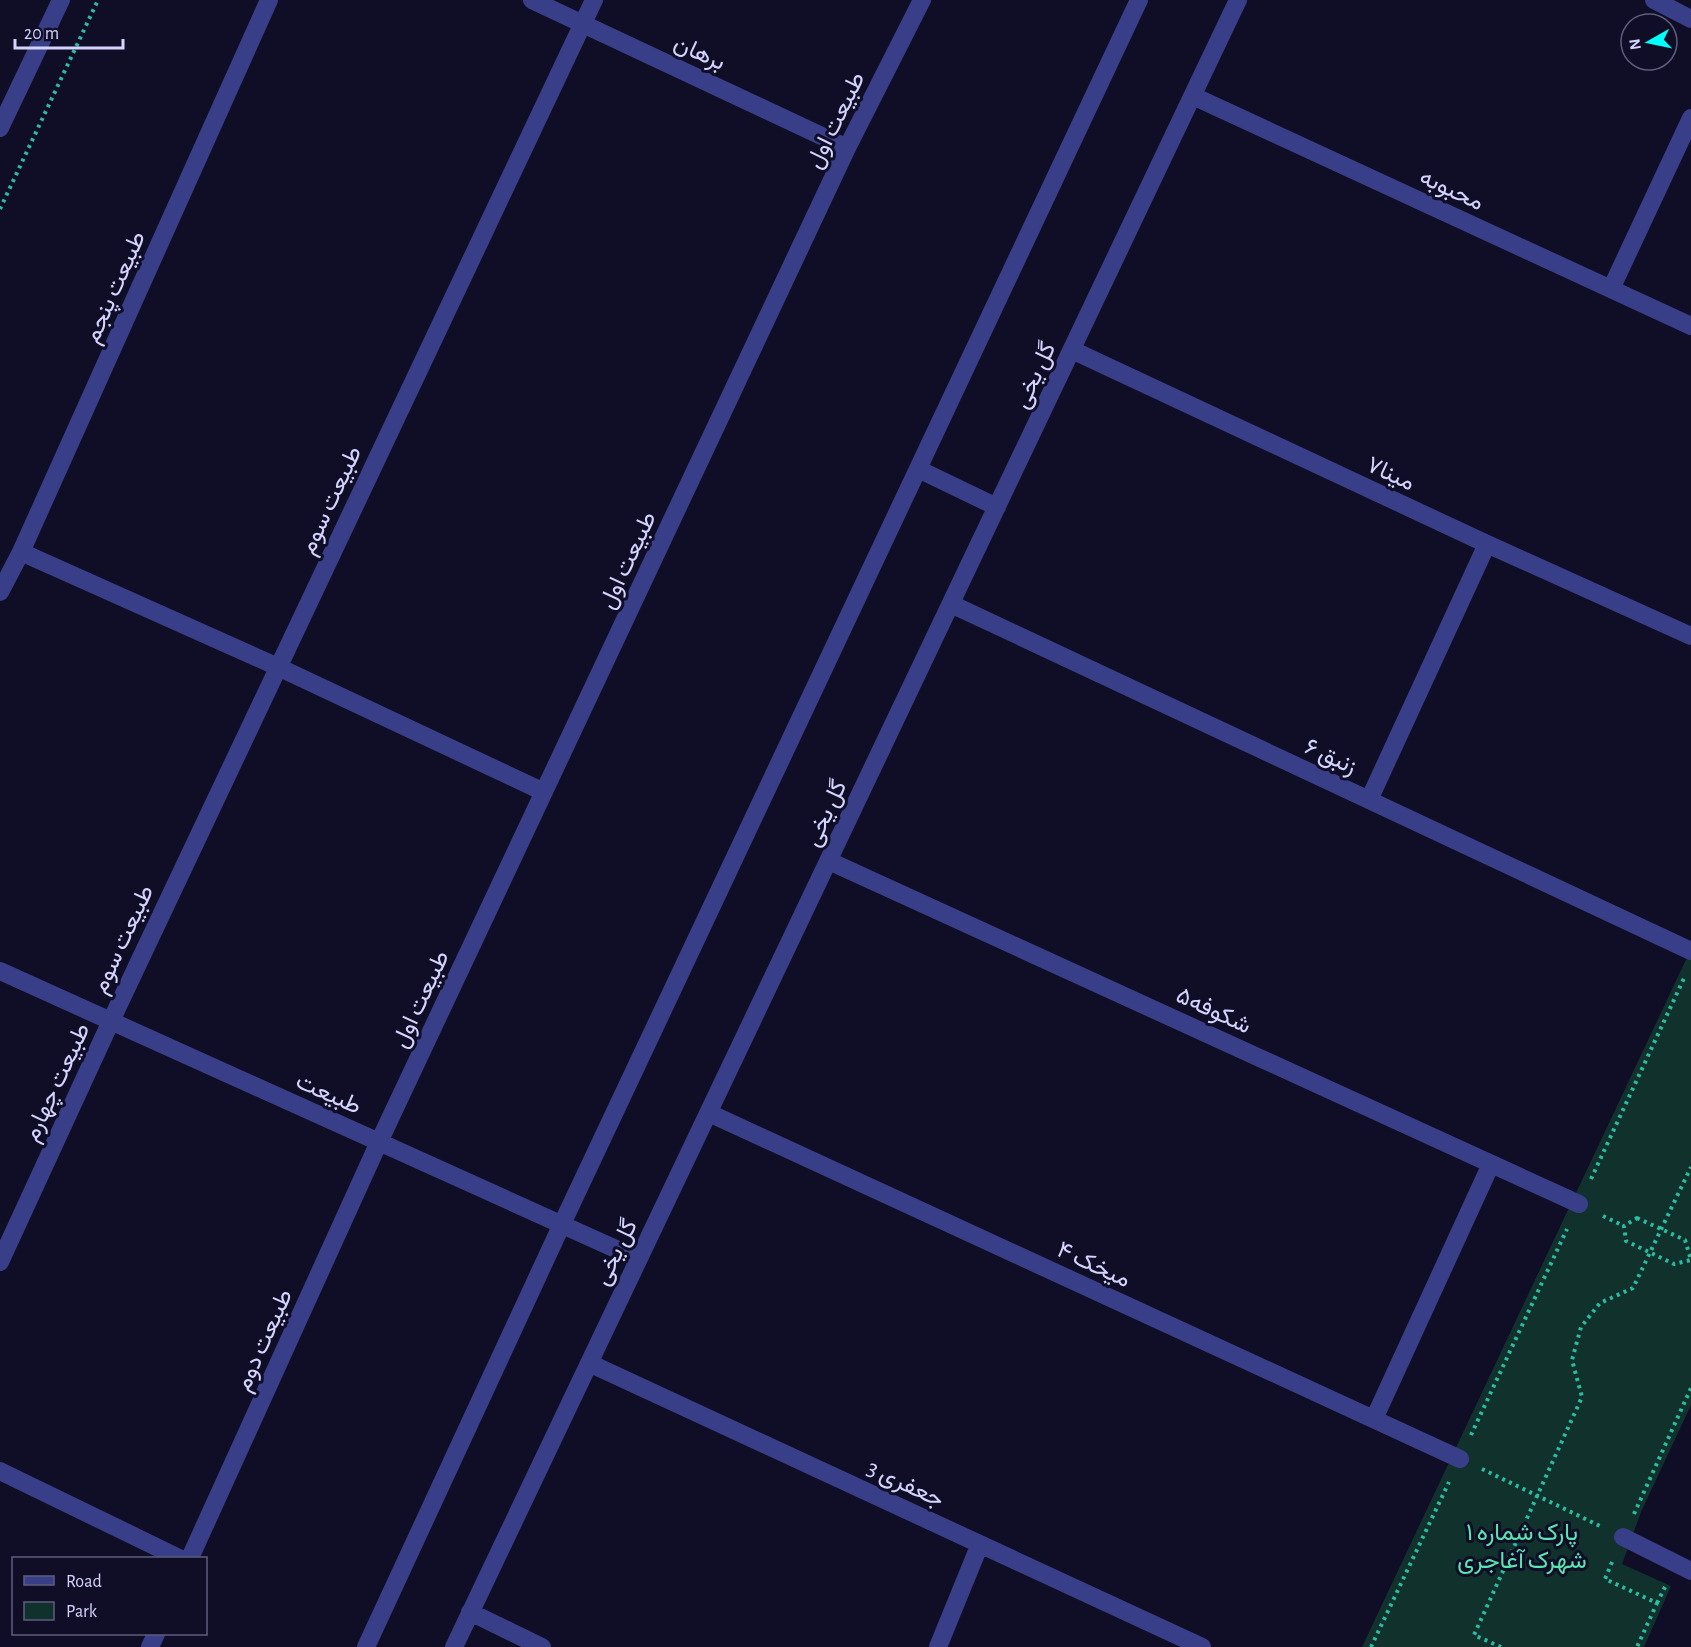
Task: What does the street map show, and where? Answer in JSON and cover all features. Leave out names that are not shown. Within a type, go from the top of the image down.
[{"type":"street","points":[[0,128],[61,0]]},
{"type":"street","name":"طبیعت پنجم","points":[[0,592],[21,552],[269,0]]},
{"type":"street","name":"برهان","points":[[532,0],[847,148]]},
{"type":"street","name":"طبیعت سوم","points":[[111,1021],[594,0]]},
{"type":"street","name":"طبیعت اول","points":[[379,1142],[847,148],[922,0]]},
{"type":"street","points":[[366,1647],[562,1224],[1139,0]]},
{"type":"street","name":"گل یخی","points":[[454,1647],[1238,0]]},
{"type":"street","points":[[1654,0],[1691,19]]},
{"type":"street","name":"محبوبه","points":[[1193,96],[1691,326]]},
{"type":"street","points":[[1611,290],[1691,117]]},
{"type":"street","name":"مینا۷","points":[[1072,350],[1487,544],[1691,636]]},
{"type":"street","points":[[918,470],[997,507]]},
{"type":"street","points":[[1369,800],[1487,544]]},
{"type":"street","points":[[21,552],[278,667],[544,792]]},
{"type":"street","name":"زنبق ۶","points":[[951,604],[1691,951]]},
{"type":"street","name":"شکوفه۵","points":[[829,861],[1579,1204]]},
{"type":"street","name":"طبیعت","points":[[0,970],[638,1259]]},
{"type":"street","name":"طبیعت چهارم","points":[[0,1262],[111,1021]]},
{"type":"street","name":"میخک ۴","points":[[709,1113],[1460,1459]]},
{"type":"street","name":"طبیعت دوم","points":[[190,1557],[379,1142]]},
{"type":"street","points":[[1374,1419],[1491,1164]]},
{"type":"street","name":"3 جعفری","points":[[589,1363],[1202,1647]]},
{"type":"street","points":[[0,1471],[177,1557]]},
{"type":"street","points":[[1623,1537],[1691,1571]]},
{"type":"street","points":[[939,1647],[980,1544]]},
{"type":"street","points":[[470,1612],[542,1647]]},
{"type":"path","points":[[0,209],[98,0]]},
{"type":"path","points":[[1371,1647],[1686,974]]},
{"type":"path","points":[[1501,1647],[1474,1635],[1582,1397],[1572,1360],[1581,1327],[1600,1303],[1633,1288],[1691,1167]]},
{"type":"path","points":[[1637,1218],[1661,1229],[1685,1240],[1691,1260],[1674,1264],[1626,1241],[1624,1226],[1637,1218]]},
{"type":"path","points":[[1460,1459],[1623,1537]]},
{"type":"green space","name":"پارک شماره ۱ شهرک آغاجری","points":[[1691,949],[1691,1405],[1641,1512],[1622,1564],[1671,1586],[1644,1647],[1362,1647]]}]
